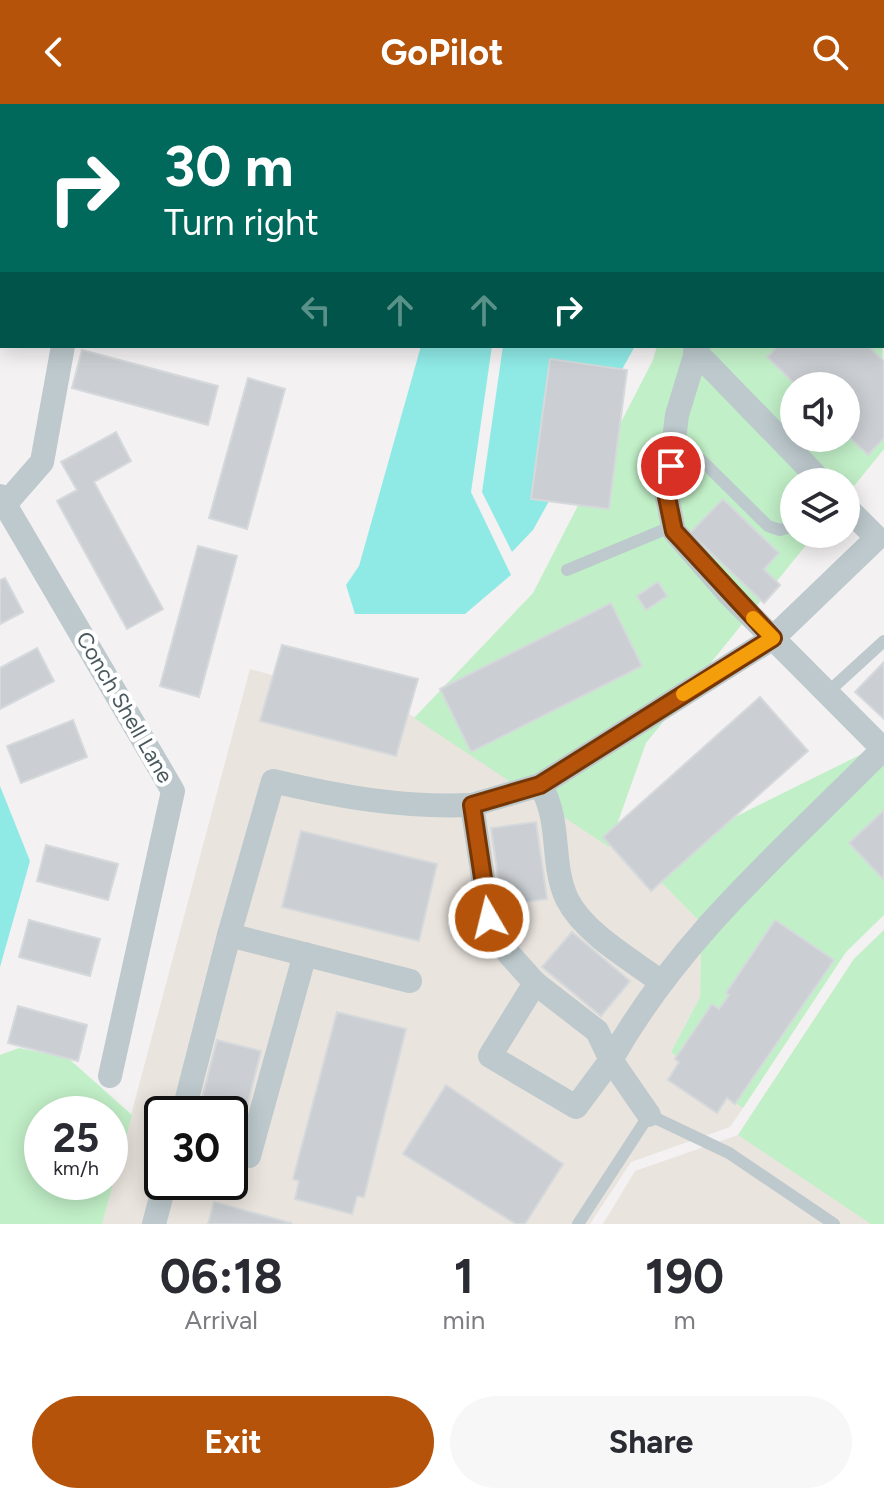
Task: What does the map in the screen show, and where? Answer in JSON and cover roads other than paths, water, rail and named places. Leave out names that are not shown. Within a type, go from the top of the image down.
[{"type":"street","points":[[3,499],[42,462],[63,348]]},
{"type":"street","points":[[535,983],[490,1056],[576,1107],[611,1060],[660,981],[714,916],[884,748],[727,592],[673,526],[667,497],[674,434],[696,348]]},
{"type":"street","points":[[696,348],[809,468]]},
{"type":"street","name":"Conch Shell Lane","points":[[3,499],[173,791],[110,1076]]},
{"type":"street","points":[[188,1096],[273,781],[355,800],[416,807],[472,805],[540,785],[773,638],[882,538],[860,519]]},
{"type":"street","points":[[540,785],[554,821],[568,900],[609,943],[660,981]]},
{"type":"street","points":[[472,805],[489,918],[509,954],[535,983],[597,1031],[611,1060],[649,1115]]},
{"type":"street","points":[[229,935],[410,981]]},
{"type":"street","points":[[248,1156],[305,954]]},
{"type":"street","points":[[154,1224],[160,1200]]},
{"type":"lane","points":[[674,434],[768,526],[780,530]]},
{"type":"lane","points":[[567,570],[673,526]]},
{"type":"lane","points":[[827,693],[884,641]]},
{"type":"lane","points":[[578,1224],[649,1115],[729,1153],[834,1224]]},
{"type":"water","points":[[420,348],[492,348],[471,492],[511,575],[465,614],[355,614],[346,585],[359,566]]},
{"type":"water","points":[[503,348],[634,348],[533,530],[512,552],[482,492]]},
{"type":"water","points":[[0,786],[30,861],[0,967]]}]
